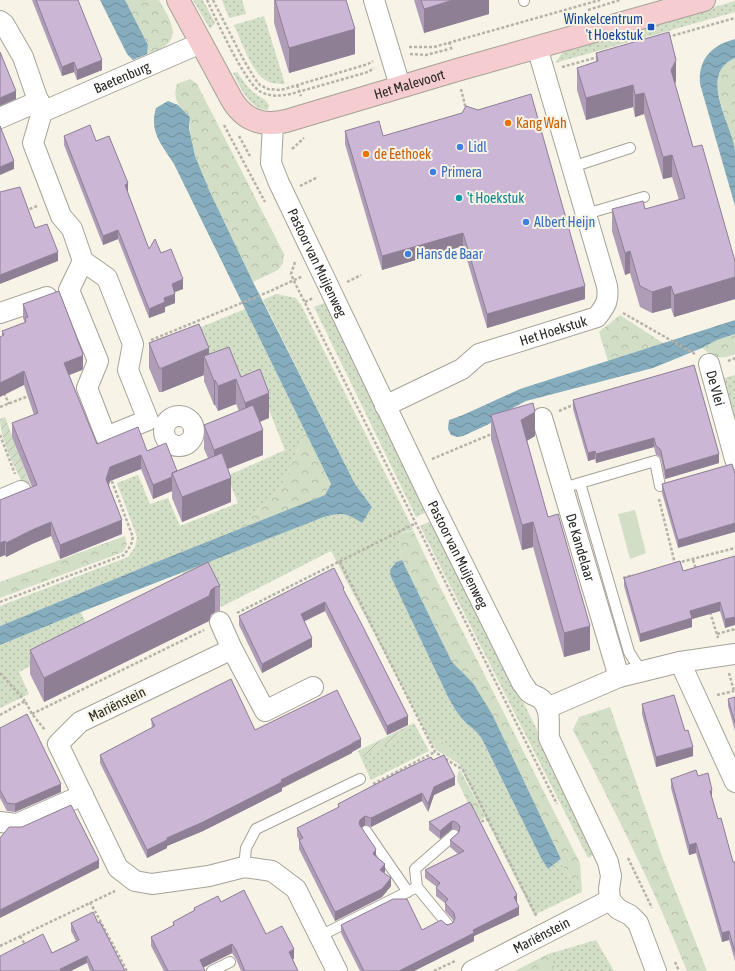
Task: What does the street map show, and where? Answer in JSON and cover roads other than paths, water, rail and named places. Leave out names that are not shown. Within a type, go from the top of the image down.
[{"type":"street","name":"Het Malevoort","points":[[178,0],[238,109],[252,120],[272,123],[286,121],[400,86],[704,0]]},
{"type":"street","points":[[374,0],[400,86]]},
{"type":"street","points":[[0,21],[4,24],[23,58],[40,106],[33,142],[54,199],[61,216],[72,229],[83,261],[107,278],[133,344],[128,370],[156,424],[106,437],[87,388],[98,361],[69,290]]},
{"type":"street","name":"Baetenburg","points":[[0,118],[40,106],[201,43]]},
{"type":"street","points":[[537,47],[586,214]]},
{"type":"street","name":"Pastoor van Muijenweg","points":[[272,123],[271,163],[319,268],[385,406],[522,683],[530,694],[541,699],[547,708]]},
{"type":"street","name":"Het Hoekstuk","points":[[385,406],[462,369],[479,354],[597,317],[607,303],[608,295],[607,286],[586,214]]},
{"type":"street","points":[[0,313],[69,290],[83,261]]},
{"type":"street","name":"De Vlei","points":[[704,360],[732,464]]},
{"type":"street","points":[[98,361],[128,370]]},
{"type":"street","name":"De Kandelaar","points":[[542,418],[572,485],[618,677]]},
{"type":"street","points":[[0,500],[21,491]]},
{"type":"street","points":[[220,622],[232,649],[265,711],[313,687]]},
{"type":"street","name":"Mariënstein","points":[[82,795],[58,744],[80,722],[232,649]]},
{"type":"street","points":[[656,971],[638,923],[630,915],[618,909],[610,900],[609,889],[611,876],[608,862],[549,738],[549,718],[547,708],[618,677],[680,662],[729,655]]},
{"type":"street","points":[[680,662],[731,770],[735,782]]},
{"type":"street","points":[[0,822],[17,824],[82,795],[118,868],[135,881],[152,884],[209,876],[244,867],[272,871],[296,889],[337,971]]},
{"type":"street","name":"Mariënstein","points":[[465,965],[610,900]]},
{"type":"lane","points":[[572,167],[630,148]]},
{"type":"lane","points":[[586,214],[644,197]]},
{"type":"lane","points":[[641,671],[629,652],[609,582],[572,485],[655,461],[661,486]]},
{"type":"lane","points":[[244,867],[246,848],[256,829],[360,778]]},
{"type":"lane","points":[[366,830],[413,889],[449,926]]},
{"type":"lane","points":[[413,889],[415,868],[454,835]]},
{"type":"lane","points":[[320,936],[413,889]]},
{"type":"lane","points":[[212,971],[230,962]]},
{"type":"water","points":[[100,0],[125,0],[148,45],[147,54],[133,60],[127,54]]},
{"type":"water","points":[[735,39],[735,58],[724,65],[719,75],[718,87],[720,100],[735,151],[735,206],[700,84],[700,75],[701,67],[708,54],[720,45]]},
{"type":"water","points":[[168,101],[178,105],[190,117],[189,128],[195,156],[209,190],[253,282],[355,484],[372,507],[362,523],[344,514],[335,514],[324,517],[0,645],[0,626],[325,495],[331,484],[174,164],[161,144],[155,131],[154,116],[156,108]]},
{"type":"water","points":[[735,320],[735,334],[717,340],[702,348],[653,368],[526,401],[509,410],[500,418],[463,436],[457,437],[451,435],[448,429],[449,420],[520,389]]},
{"type":"water","points":[[402,560],[452,662],[473,683],[492,714],[561,859],[548,869],[541,858],[482,739],[461,718],[449,699],[391,577],[390,570],[396,562]]},
{"type":"place","name":"Winkelcentrum 't Hoekstuk","points":[[651,27]]},
{"type":"place","name":"Kang Wah","points":[[508,123]]},
{"type":"place","name":"Lidl","points":[[460,147]]},
{"type":"place","name":"de Eethoek","points":[[366,154]]},
{"type":"place","name":"Primera","points":[[433,172]]},
{"type":"place","name":"'t Hoekstuk","points":[[459,198]]},
{"type":"place","name":"Albert Heijn","points":[[526,222]]},
{"type":"place","name":"Hans de Baar","points":[[408,254]]}]
